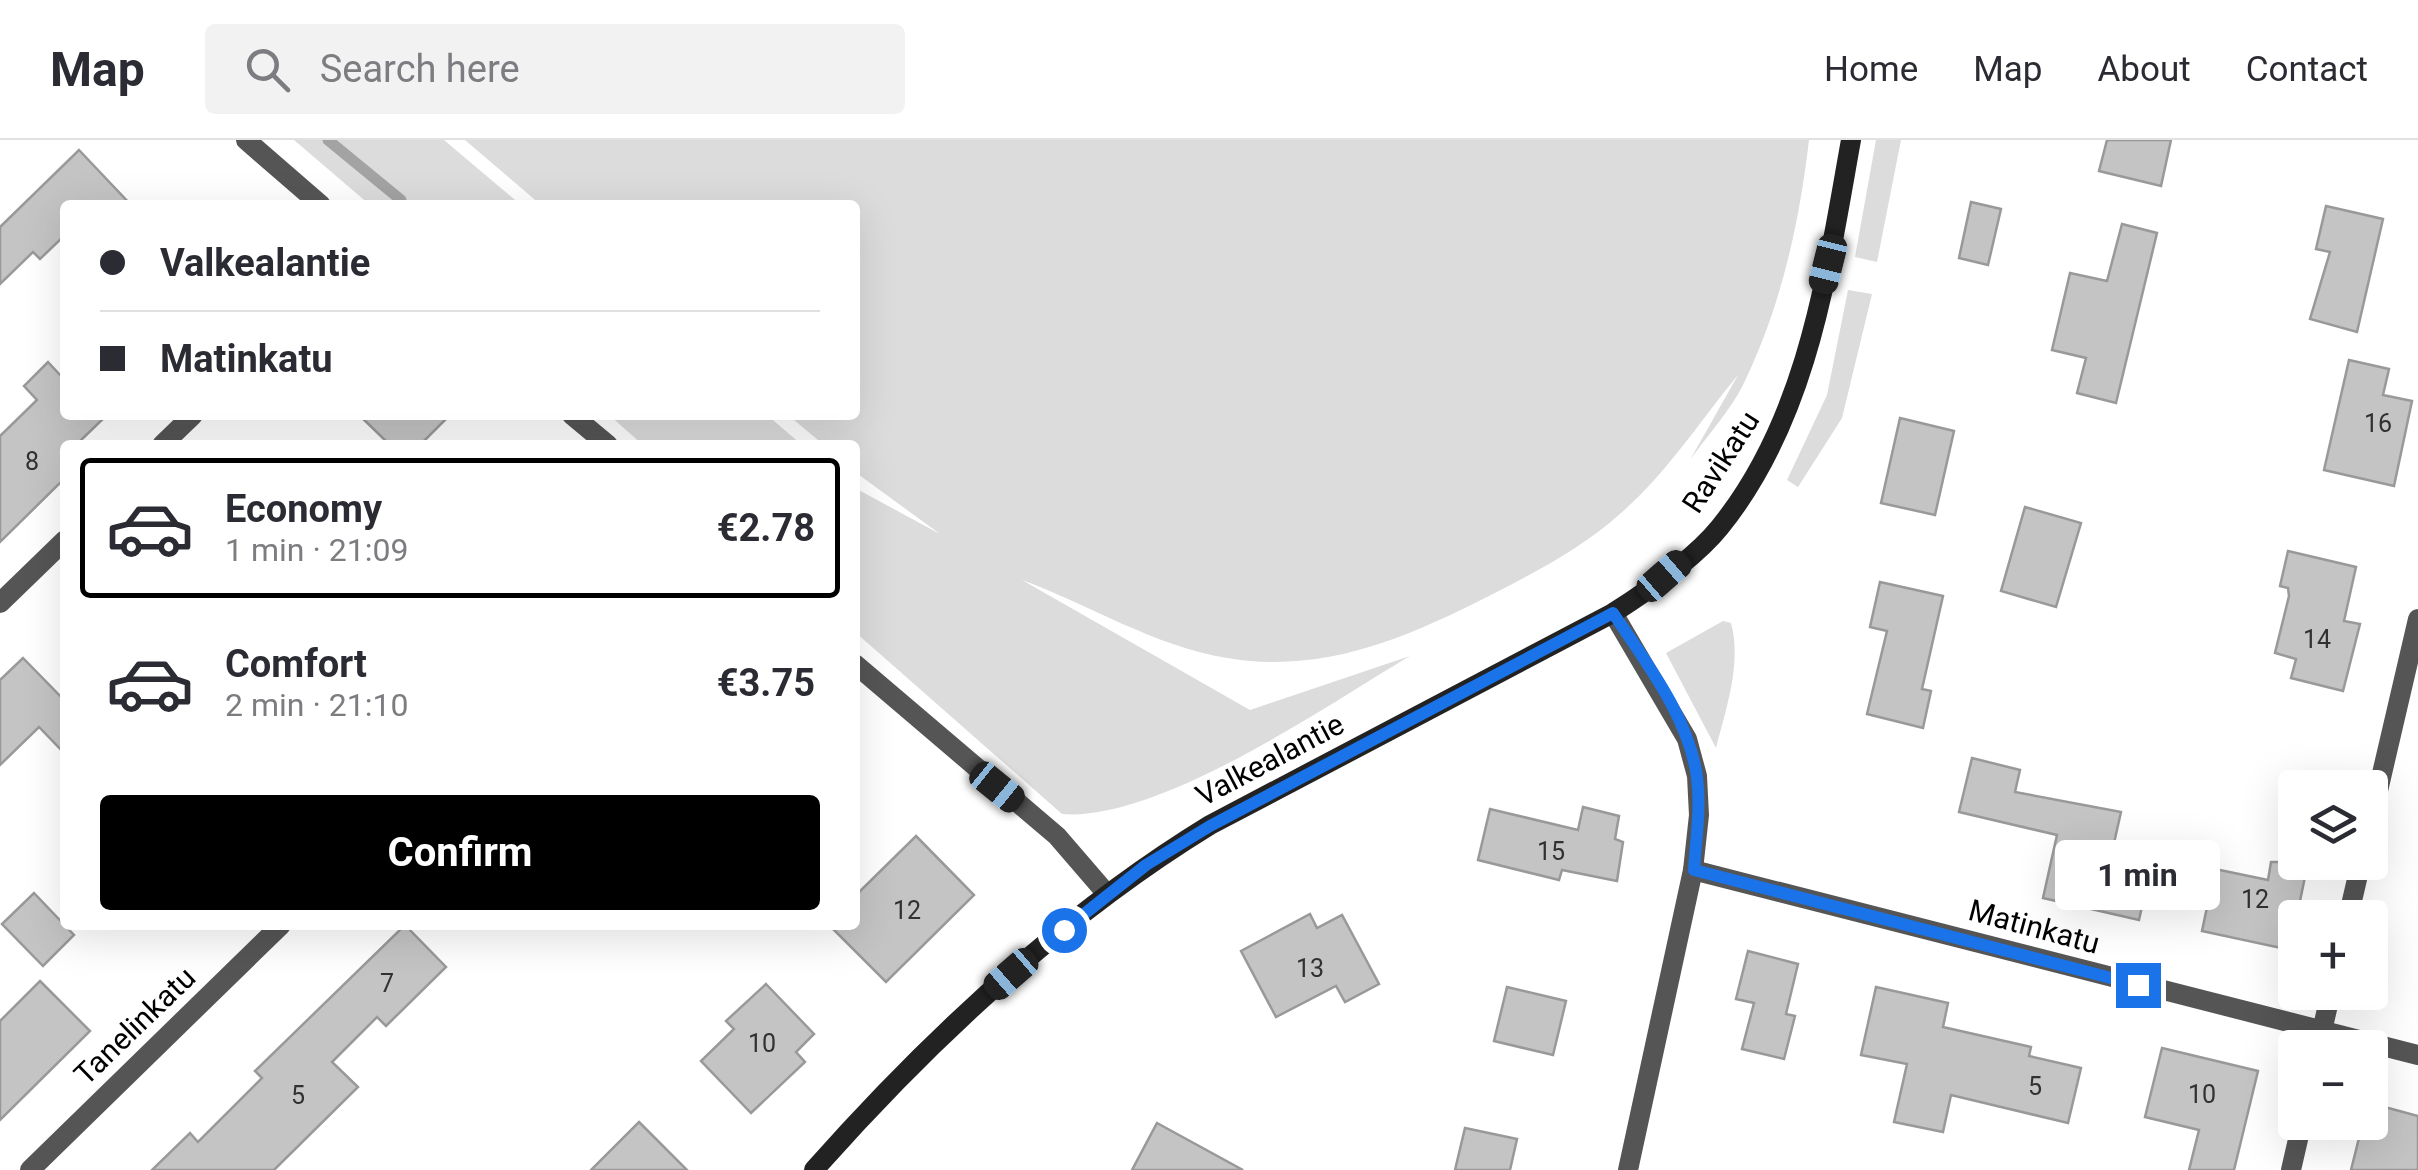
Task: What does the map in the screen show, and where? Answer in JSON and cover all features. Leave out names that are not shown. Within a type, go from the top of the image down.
[{"type":"street","points":[[246,140],[315,200]]},
{"type":"street","name":"Ravikatu","points":[[1613,613],[1642,595],[1718,530],[1784,421],[1828,264],[1851,140]]},
{"type":"street","points":[[167,440],[188,420]]},
{"type":"street","points":[[578,420],[602,440]]},
{"type":"street","points":[[0,603],[60,545]]},
{"type":"street","points":[[1613,613],[1687,739],[1697,776],[1699,816],[1694,870],[1628,1170]]},
{"type":"street","name":"Valkealantie","points":[[814,1170],[890,1085],[956,1022],[1107,894],[1210,826],[1613,613]]},
{"type":"street","points":[[2383,770],[2418,619]]},
{"type":"street","points":[[860,668],[1057,836],[1107,894]]},
{"type":"street","name":"Matinkatu","points":[[1694,870],[2283,1030]]},
{"type":"street","name":"Tanelinkatu","points":[[30,1170],[276,930]]},
{"type":"street","name":"Matinkatu","points":[[2388,1051],[2418,1056]]},
{"type":"street","points":[[2291,1170],[2298,1140]]},
{"type":"shaded area","points":[[294,140],[444,140],[515,200],[364,200]]},
{"type":"shaded area","points":[[465,140],[1809,140],[1786,265],[1768,326],[1738,395],[1690,460],[1738,375],[1638,497],[1590,538],[1540,569],[1393,639],[1329,657],[1262,662],[1227,658],[1174,644],[1022,580],[1250,710],[1410,656],[1288,730],[1192,781],[1101,812],[1062,814],[860,636],[860,491],[940,534],[860,476],[860,440],[818,440],[794,420],[860,420],[860,200],[535,200]]},
{"type":"shaded area","points":[[1876,140],[1901,140],[1877,262],[1855,257]]},
{"type":"shaded area","points":[[1848,290],[1872,294],[1842,418],[1798,487],[1787,480],[1827,395]]},
{"type":"shaded area","points":[[615,420],[773,420],[796,440],[637,440]]},
{"type":"shaded area","points":[[1723,621],[1731,623],[1735,654],[1716,748],[1666,653]]},
{"type":"building","points":[[2107,140],[2171,140],[2161,186],[2099,171]]},
{"type":"building","points":[[79,150],[126,200],[60,200],[60,240],[40,259],[33,252],[0,284],[0,227]]},
{"type":"building","points":[[1971,202],[2001,209],[1988,265],[1959,258]]},
{"type":"building","points":[[2326,206],[2383,219],[2357,332],[2310,319],[2330,252],[2316,249]]},
{"type":"building","points":[[2122,224],[2157,233],[2116,403],[2077,393],[2086,358],[2052,350],[2070,273],[2107,281]]},
{"type":"building","points":[[2349,360],[2389,369],[2383,395],[2412,401],[2394,486],[2324,470]]},
{"type":"building","points":[[48,362],[60,375],[60,420],[102,420],[81,440],[60,440],[60,483],[0,542],[0,436],[37,400],[24,386]]},
{"type":"building","points":[[1900,418],[1954,431],[1935,515],[1881,503]]},
{"type":"building","points":[[364,420],[445,420],[425,440],[385,440]]},
{"type":"building","points":[[2025,507],[2081,523],[2056,607],[2001,591]]},
{"type":"building","points":[[2288,551],[2356,567],[2344,621],[2360,624],[2343,691],[2291,678],[2296,659],[2275,653],[2289,596],[2288,588],[2280,586]]},
{"type":"building","points":[[1880,582],[1943,596],[1922,689],[1931,691],[1923,728],[1867,714],[1887,631],[1870,627]]},
{"type":"building","points":[[23,658],[60,696],[60,749],[39,727],[0,765],[0,680]]},
{"type":"building","points":[[1972,758],[2020,770],[2015,792],[2121,812],[2112,852],[2152,861],[2139,920],[2043,898],[2057,835],[1959,812]]},
{"type":"building","points":[[1583,807],[1619,816],[1615,839],[1623,842],[1617,881],[1562,870],[1559,880],[1478,860],[1490,809],[1578,830]]},
{"type":"building","points":[[916,836],[974,895],[886,982],[834,930],[860,930],[860,891]]},
{"type":"building","points":[[2271,862],[2278,862],[2278,880],[2304,880],[2300,900],[2278,900],[2278,947],[2202,931],[2215,869],[2268,880]]},
{"type":"building","points":[[34,893],[60,920],[60,930],[69,930],[74,935],[43,966],[2,924]]},
{"type":"building","points":[[1310,914],[1317,928],[1342,915],[1379,984],[1345,1002],[1336,986],[1276,1017],[1241,951]]},
{"type":"building","points":[[400,930],[410,930],[446,967],[386,1026],[377,1017],[332,1062],[358,1087],[274,1170],[152,1170],[190,1133],[198,1142],[262,1078],[255,1071]]},
{"type":"building","points":[[1748,951],[1798,964],[1786,1014],[1795,1016],[1784,1059],[1742,1049],[1754,1003],[1736,999]]},
{"type":"building","points":[[40,981],[90,1031],[0,1120],[0,1021]]},
{"type":"building","points":[[766,984],[814,1034],[796,1052],[805,1062],[751,1113],[701,1061],[734,1029],[726,1021]]},
{"type":"building","points":[[1507,987],[1566,1001],[1553,1055],[1494,1041]]},
{"type":"building","points":[[1876,987],[1948,1003],[1943,1027],[2031,1047],[2029,1056],[2081,1068],[2068,1123],[1951,1095],[1943,1132],[1894,1122],[1907,1064],[1861,1055]]},
{"type":"building","points":[[2162,1048],[2258,1071],[2234,1170],[2189,1170],[2199,1130],[2145,1117]]},
{"type":"building","points":[[2388,1108],[2418,1116],[2418,1170],[2351,1170],[2358,1140],[2388,1140]]},
{"type":"building","points":[[639,1122],[687,1170],[591,1170]]},
{"type":"building","points":[[1157,1123],[1243,1170],[1132,1170]]},
{"type":"building","points":[[1465,1128],[1517,1139],[1510,1170],[1455,1170]]},
{"type":"waterway","points":[[328,140],[401,200]]},
{"type":"route","points":[[1064,930],[1146,865],[1210,826],[1613,613],[1687,739],[1697,776],[1699,816],[1694,870],[2138,985]]}]
